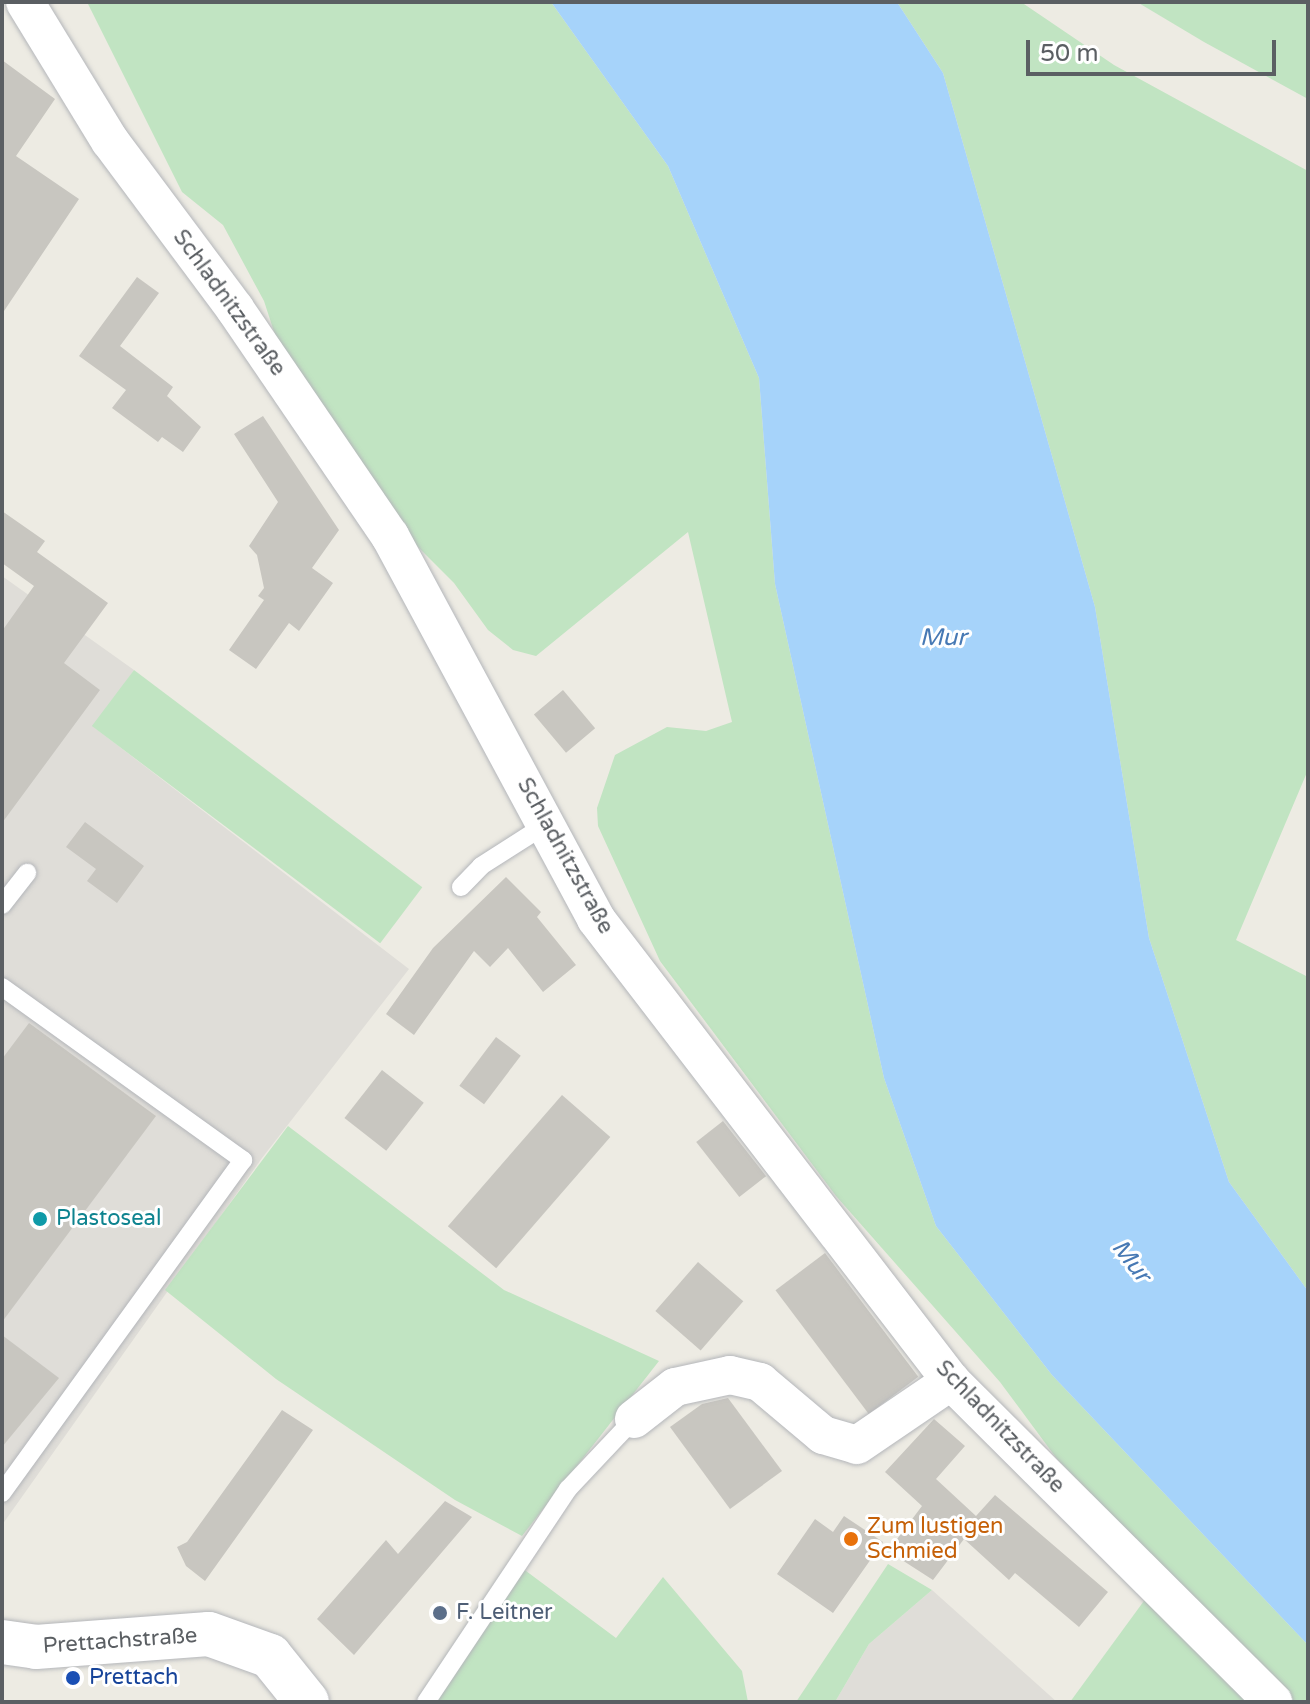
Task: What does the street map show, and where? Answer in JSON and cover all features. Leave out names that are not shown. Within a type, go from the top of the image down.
[{"type":"street","name":"Schladnitzstraße","points":[[25,2],[110,141],[235,309],[390,536],[596,919],[951,1381],[1273,1702]]},
{"type":"street","points":[[634,1419],[675,1387],[730,1375],[760,1382],[823,1435],[857,1445],[951,1381]]},
{"type":"street","name":"Prettachstraße","points":[[2,1642],[36,1647],[209,1634],[270,1656],[307,1702]]},
{"type":"lane","points":[[461,887],[481,866],[545,825]]},
{"type":"lane","points":[[2,905],[27,873]]},
{"type":"lane","points":[[2,987],[243,1160],[2,1493]]},
{"type":"lane","points":[[426,1702],[568,1489],[634,1419]]},
{"type":"shaded area","points":[[2,576],[134,670],[95,728],[409,969],[262,1158],[2,1525]]},
{"type":"shaded area","points":[[932,1590],[1057,1702],[835,1702],[869,1644]]},
{"type":"green space","points":[[87,2],[551,2],[668,166],[759,378],[775,584],[884,1078],[936,1226],[1052,1375],[1308,1645],[1308,1702],[1295,1702],[1057,1459],[1000,1382],[836,1196],[660,961],[598,826],[597,808],[615,755],[667,727],[706,731],[732,722],[688,532],[536,656],[513,650],[488,630],[454,583],[403,532],[278,344],[264,301],[223,225],[182,192]]},
{"type":"green space","points":[[897,2],[1021,2],[1114,65],[1308,171],[1308,770],[1236,940],[1308,977],[1308,1291],[1229,1182],[1149,938],[1095,607],[943,73]]},
{"type":"green space","points":[[1137,2],[1308,2],[1308,99],[1204,42]]},
{"type":"green space","points":[[134,670],[422,887],[380,943],[92,726]]},
{"type":"green space","points":[[288,1126],[504,1290],[659,1361],[522,1536],[455,1500],[276,1379],[165,1290]]},
{"type":"green space","points":[[888,1564],[932,1590],[869,1644],[835,1702],[796,1702]]},
{"type":"green space","points":[[522,1568],[616,1638],[663,1577],[742,1671],[748,1702],[436,1702]]},
{"type":"green space","points":[[1149,1594],[1255,1702],[1070,1702]]},
{"type":"water","name":"Mur","points":[[551,2],[897,2],[943,73],[1095,607],[1149,938],[1229,1182],[1308,1291],[1308,1645],[1052,1375],[936,1226],[884,1078],[775,584],[759,378],[668,166]]},
{"type":"building","points":[[2,60],[55,99],[16,156],[79,199],[2,314]]},
{"type":"building","points":[[137,277],[159,293],[120,346],[173,387],[167,396],[201,427],[183,452],[162,437],[158,442],[112,408],[126,390],[79,356]]},
{"type":"building","points":[[263,416],[339,530],[312,568],[333,583],[299,631],[289,623],[256,669],[229,650],[264,600],[258,596],[264,588],[257,555],[249,546],[278,502],[234,434]]},
{"type":"building","points":[[2,511],[45,541],[37,552],[108,603],[64,663],[100,690],[2,823],[2,631],[34,586],[2,563]]},
{"type":"building","points":[[563,690],[595,728],[566,753],[534,714]]},
{"type":"building","points":[[85,822],[144,866],[117,903],[87,881],[96,869],[66,847]]},
{"type":"building","points":[[506,877],[541,912],[537,917],[576,965],[543,992],[508,948],[490,967],[474,951],[414,1035],[386,1014],[433,948]]},
{"type":"building","name":"Plastoseal","points":[[29,1023],[156,1116],[2,1322],[2,1059]]},
{"type":"building","points":[[496,1037],[521,1056],[484,1104],[459,1086]]},
{"type":"building","points":[[382,1070],[424,1103],[386,1151],[344,1118]]},
{"type":"building","points":[[562,1095],[610,1137],[496,1268],[448,1226]]},
{"type":"building","points":[[723,1121],[766,1176],[739,1197],[696,1142]]},
{"type":"building","points":[[825,1253],[918,1377],[869,1414],[775,1290]]},
{"type":"building","points":[[698,1262],[743,1301],[701,1350],[655,1311]]},
{"type":"building","points":[[2,1335],[59,1378],[2,1447]]},
{"type":"building","points":[[728,1398],[782,1471],[730,1509],[670,1427],[702,1404]]},
{"type":"building","points":[[282,1410],[313,1430],[205,1581],[186,1566],[177,1547],[187,1542]]},
{"type":"building","points":[[934,1419],[965,1446],[936,1479],[976,1516],[995,1495],[1108,1592],[1079,1627],[1015,1573],[1009,1580],[964,1539],[933,1580],[888,1551],[922,1506],[885,1472]]},
{"type":"building","points":[[445,1501],[472,1517],[354,1655],[317,1619],[386,1540],[398,1554]]},
{"type":"building","points":[[844,1516],[883,1542],[833,1613],[777,1574],[815,1519],[833,1532]]},
{"type":"place","name":"Plastoseal","points":[[40,1219]]},
{"type":"place","name":"Zum lustigen Schmied","points":[[851,1539]]},
{"type":"place","name":"F. Leitner","points":[[440,1613]]},
{"type":"place","name":"Prettach","points":[[73,1678]]}]
